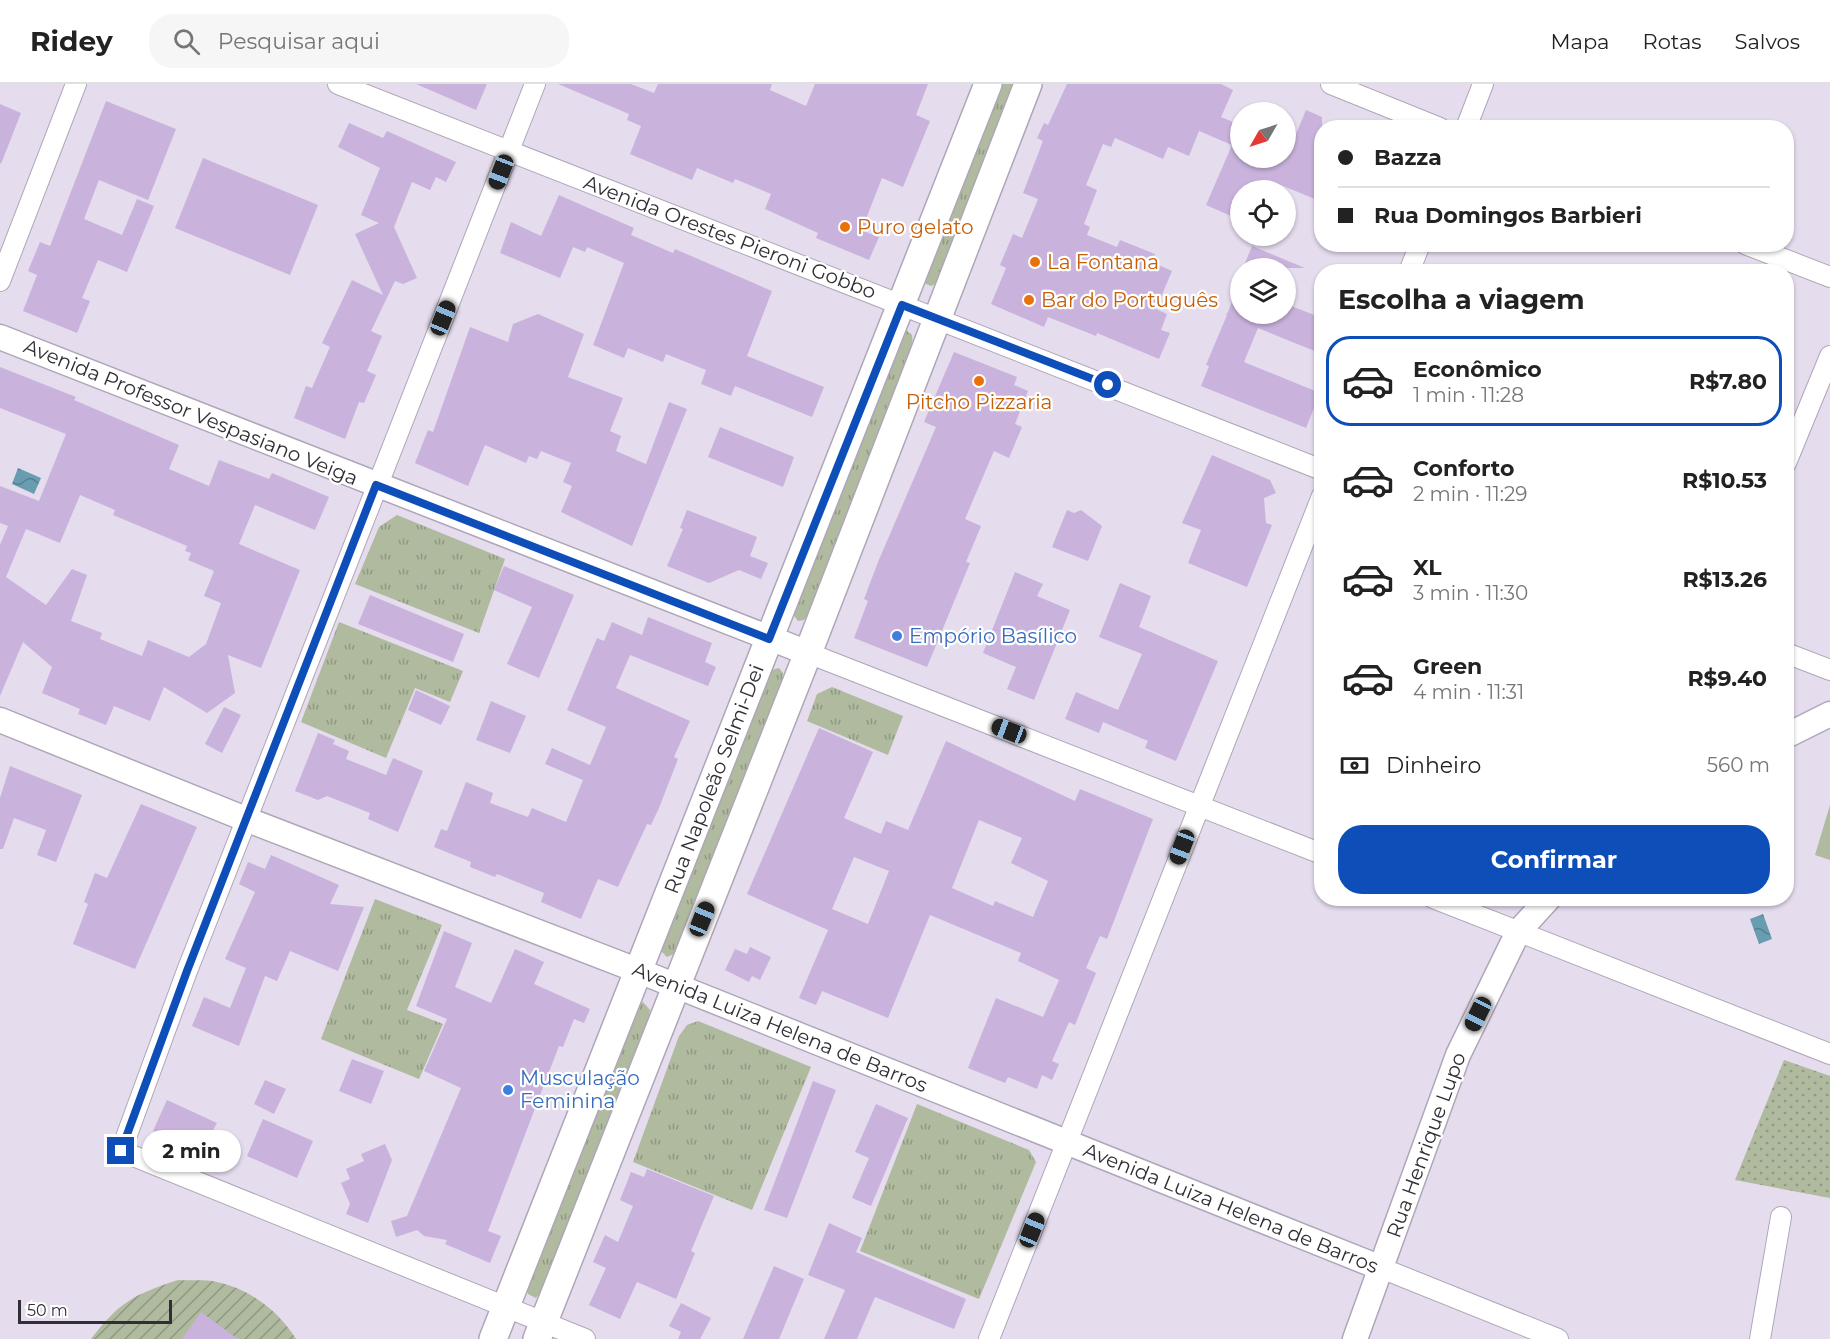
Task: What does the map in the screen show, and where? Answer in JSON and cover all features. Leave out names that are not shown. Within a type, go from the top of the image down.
[{"type":"main road","name":"Rua Napoleão Selmi-Dei","points":[[494,1339],[988,84]]},
{"type":"main road","name":"Rua Napoleão Selmi-Dei","points":[[540,1331],[808,653],[1029,84]]},
{"type":"street","points":[[0,281],[76,84]]},
{"type":"street","name":"Avenida Orestes Pieroni Gobbo","points":[[338,84],[1314,467]]},
{"type":"street","points":[[535,84],[187,971],[121,1151],[506,1306],[540,1331],[585,1339]]},
{"type":"street","points":[[1331,84],[1420,120]]},
{"type":"street","points":[[1469,120],[1483,84]]},
{"type":"street","points":[[1766,252],[1830,277]]},
{"type":"street","name":"Avenida Professor Vespasiano Veiga","points":[[0,337],[1314,851]]},
{"type":"street","points":[[1794,444],[1830,356]]},
{"type":"street","points":[[989,1339],[1314,516]]},
{"type":"street","points":[[1794,656],[1830,670]]},
{"type":"street","points":[[1794,732],[1830,714]]},
{"type":"street","name":"Avenida Luiza Helena de Barros","points":[[0,720],[248,820],[639,971],[1558,1339]]},
{"type":"street","points":[[1453,906],[1830,1054]]},
{"type":"street","name":"Rua Henrique Lupo","points":[[1355,1339],[1458,1054],[1518,932],[1542,906]]},
{"type":"street","points":[[1761,1339],[1781,1217]]},
{"type":"green space","points":[[998,84],[1016,84],[940,280],[932,286],[926,284],[923,275]]},
{"type":"green space","points":[[906,330],[912,335],[913,348],[810,613],[804,620],[798,621],[792,613],[899,336]]},
{"type":"green space","points":[[397,515],[505,559],[479,633],[355,584],[379,527]]},
{"type":"green space","points":[[339,622],[463,671],[450,702],[415,688],[386,758],[301,722]]},
{"type":"green space","points":[[779,668],[783,673],[781,683],[674,954],[667,957],[662,952],[662,944],[766,679],[772,670]]},
{"type":"green space","points":[[832,687],[903,716],[888,755],[807,721],[817,694]]},
{"type":"green space","points":[[1830,805],[1830,860],[1815,855]]},
{"type":"green space","points":[[375,899],[442,925],[407,1010],[443,1024],[419,1079],[321,1039]]},
{"type":"green space","points":[[643,1002],[650,1010],[649,1017],[546,1286],[536,1298],[528,1294],[526,1285],[635,1007]]},
{"type":"green space","points":[[698,1021],[811,1067],[752,1210],[633,1162],[679,1036],[687,1025]]},
{"type":"green space","points":[[1784,1060],[1830,1076],[1830,1198],[1735,1180]]},
{"type":"green space","points":[[917,1104],[1029,1150],[1036,1162],[979,1299],[860,1251]]},
{"type":"green space","points":[[178,1280],[212,1281],[241,1290],[262,1303],[281,1319],[296,1339],[91,1339],[110,1316],[129,1301],[150,1290]]},
{"type":"water","points":[[18,468],[41,478],[34,494],[12,484]]},
{"type":"water","points":[[1763,914],[1772,939],[1759,944],[1750,919]]},
{"type":"building","points":[[416,84],[487,84],[476,110]]},
{"type":"building","points":[[558,84],[631,84],[654,93],[658,84],[772,84],[770,90],[806,106],[815,84],[928,84],[916,115],[930,121],[903,187],[882,178],[866,219],[871,221],[866,232],[879,237],[869,260],[816,238],[818,233],[765,209],[771,194],[735,179],[733,183],[697,168],[692,180],[630,154],[641,126],[627,120],[629,114]]},
{"type":"building","points":[[1067,84],[1221,84],[1233,90],[1221,117],[1230,121],[1230,144],[1199,131],[1189,156],[1168,147],[1163,159],[1115,138],[1111,147],[1103,144],[1086,185],[1097,190],[1084,224],[1090,227],[1087,235],[1117,247],[1120,240],[1155,254],[1152,262],[1172,271],[1156,309],[1167,314],[1161,330],[1170,333],[1159,359],[1097,333],[1096,336],[1048,317],[1044,327],[991,304],[1006,268],[1000,265],[1013,234],[1022,238],[1038,199],[1023,193],[1043,141],[1037,138],[1044,123],[1048,125]]},
{"type":"building","points":[[106,101],[176,129],[148,200],[99,180],[84,219],[122,235],[137,199],[154,206],[127,272],[98,260],[82,298],[90,301],[77,333],[23,311],[37,275],[28,271],[40,242],[50,246]]},
{"type":"building","points":[[0,104],[21,113],[1,164],[0,163]]},
{"type":"building","points":[[1306,110],[1322,117],[1322,120],[1314,120],[1314,199],[1296,191],[1296,180],[1230,180],[1230,216],[1206,205],[1230,150],[1230,168],[1296,168],[1296,134]]},
{"type":"building","points":[[349,123],[383,138],[387,131],[456,162],[446,182],[436,177],[430,190],[412,182],[394,227],[417,278],[403,284],[395,281],[371,331],[382,336],[367,371],[376,375],[364,403],[359,402],[345,439],[294,418],[306,386],[312,388],[330,347],[322,343],[352,280],[383,295],[355,234],[379,223],[361,215],[380,168],[338,147]]},
{"type":"building","points":[[203,158],[318,205],[290,275],[175,228]]},
{"type":"building","points":[[559,195],[634,228],[631,235],[673,253],[675,249],[772,291],[747,356],[824,387],[812,417],[735,386],[731,396],[701,384],[706,370],[666,354],[663,362],[628,348],[624,358],[593,345],[624,263],[587,247],[585,252],[573,247],[560,278],[500,253],[511,222],[541,236]]},
{"type":"building","points":[[1252,246],[1281,258],[1247,258]]},
{"type":"building","points":[[1230,307],[1230,324],[1296,324],[1296,308],[1314,315],[1314,351],[1258,328],[1244,362],[1314,391],[1314,408],[1306,428],[1201,386],[1209,366],[1206,365],[1227,315],[1225,314]]},
{"type":"building","points":[[538,314],[584,334],[568,377],[623,398],[610,431],[621,436],[616,451],[646,464],[669,402],[687,409],[632,546],[561,512],[572,486],[563,482],[571,463],[541,451],[537,459],[529,456],[526,463],[485,445],[468,486],[415,463],[428,430],[433,432],[470,327],[508,342],[513,324]]},
{"type":"building","points":[[954,352],[1017,377],[1014,385],[1028,391],[1015,424],[1022,427],[1009,458],[994,451],[965,519],[981,526],[966,562],[970,563],[927,667],[854,638],[868,601],[864,599],[878,562],[936,427],[924,422]]},
{"type":"building","points":[[0,367],[76,397],[74,400],[179,445],[169,469],[209,486],[219,460],[269,479],[272,473],[329,497],[315,530],[255,505],[239,544],[300,570],[261,668],[228,655],[235,693],[207,713],[164,687],[150,721],[114,706],[106,725],[78,714],[80,709],[42,693],[52,667],[23,642],[0,696],[0,545],[8,526],[0,523],[0,486],[39,501],[66,434],[0,408]],"holes":[[[80,495],[115,510],[113,515],[187,546],[185,551],[191,553],[188,560],[214,571],[204,596],[221,603],[206,644],[189,657],[148,640],[142,656],[100,639],[102,633],[71,621],[87,575],[72,569],[46,605],[6,577],[26,529],[60,543]]]},
{"type":"building","points":[[720,427],[794,457],[783,487],[708,457]]},
{"type":"building","points":[[1212,455],[1270,480],[1276,493],[1264,498],[1266,523],[1272,525],[1247,587],[1188,563],[1201,530],[1182,523]]},
{"type":"building","points":[[687,510],[757,537],[750,556],[768,563],[761,579],[739,570],[709,583],[667,566],[683,529],[680,528]]},
{"type":"building","points":[[1067,510],[1074,513],[1081,510],[1102,526],[1088,561],[1052,547]]},
{"type":"building","points":[[504,566],[574,595],[539,678],[507,664],[532,607],[494,590]]},
{"type":"building","points":[[1015,572],[1043,584],[1037,596],[1070,610],[1034,700],[1007,689],[1016,667],[983,653]]},
{"type":"building","points":[[1120,583],[1151,596],[1139,627],[1218,661],[1176,761],[1145,748],[1148,741],[1103,722],[1099,733],[1065,719],[1076,692],[1118,710],[1142,654],[1099,637]]},
{"type":"building","points":[[370,595],[464,634],[453,662],[358,624]]},
{"type":"building","points":[[648,617],[712,643],[705,662],[716,667],[708,686],[630,655],[616,688],[690,721],[674,757],[678,759],[659,808],[651,825],[647,824],[618,887],[598,879],[581,919],[541,902],[544,893],[497,874],[495,877],[470,867],[471,862],[434,847],[441,829],[447,831],[466,782],[493,793],[490,803],[528,817],[532,808],[566,822],[583,780],[545,764],[552,748],[590,765],[606,727],[567,710],[597,638],[604,641],[612,622],[642,635]]},
{"type":"building","points":[[416,690],[450,706],[441,725],[408,710]]},
{"type":"building","points":[[491,701],[526,716],[510,753],[476,740]]},
{"type":"building","points":[[224,707],[241,715],[222,753],[205,744]]},
{"type":"building","points":[[819,728],[873,752],[844,818],[881,834],[886,821],[908,830],[946,741],[1075,801],[1080,789],[1153,819],[1107,939],[1100,936],[1086,968],[1096,973],[1075,1025],[1069,1022],[1052,1061],[1059,1064],[1052,1080],[1042,1075],[1037,1089],[1008,1077],[1005,1083],[968,1068],[996,998],[1043,1017],[1059,980],[1018,961],[1021,953],[930,915],[888,1018],[822,991],[816,1005],[799,998],[828,930],[747,894]],"holes":[[[979,820],[1022,838],[1011,863],[1048,881],[1033,917],[995,901],[993,906],[952,888]],[[854,857],[889,871],[868,924],[832,909]]]},
{"type":"building","points":[[318,733],[335,740],[333,744],[349,751],[346,759],[386,775],[393,758],[423,771],[398,832],[368,819],[370,813],[327,796],[318,800],[295,791]]},
{"type":"building","points":[[10,766],[82,795],[56,862],[37,855],[46,830],[14,818],[3,849],[0,849],[0,798]]},
{"type":"building","points":[[141,804],[197,827],[135,969],[73,944],[88,904],[84,902],[95,873],[107,878]]},
{"type":"building","points":[[271,855],[339,885],[330,904],[364,907],[338,971],[290,951],[277,981],[265,976],[239,1046],[192,1026],[204,997],[230,1008],[246,968],[225,959],[255,892],[239,884],[248,862],[265,869]]},
{"type":"building","points":[[444,931],[472,943],[455,987],[491,1003],[515,949],[544,962],[534,984],[590,1009],[584,1023],[574,1019],[563,1047],[559,1046],[488,1231],[501,1236],[490,1263],[445,1244],[447,1240],[424,1236],[417,1230],[396,1237],[391,1221],[407,1216],[461,1088],[424,1071],[447,1019],[416,1006]]},
{"type":"building","points":[[750,947],[771,957],[760,980],[752,976],[749,982],[725,970],[735,949],[747,954]]},
{"type":"building","points":[[352,1059],[384,1071],[371,1104],[339,1091]]},
{"type":"building","points":[[265,1080],[286,1089],[274,1114],[254,1104]]},
{"type":"building","points":[[813,1081],[836,1090],[787,1218],[764,1210]]},
{"type":"building","points":[[167,1100],[217,1123],[212,1132],[222,1137],[210,1163],[160,1140],[163,1135],[153,1131]]},
{"type":"building","points":[[876,1104],[908,1118],[871,1206],[852,1198],[869,1158],[855,1152]]},
{"type":"building","points":[[263,1119],[313,1141],[297,1178],[247,1156]]},
{"type":"building","points":[[385,1144],[392,1160],[368,1223],[346,1214],[350,1204],[341,1183],[350,1179],[346,1169],[364,1161],[361,1154]]},
{"type":"building","points":[[647,1169],[714,1196],[691,1251],[695,1253],[676,1299],[637,1282],[620,1319],[589,1305],[606,1268],[593,1262],[605,1235],[618,1242],[633,1206],[620,1200],[631,1172],[644,1177]]},
{"type":"building","points":[[829,1223],[862,1238],[856,1252],[966,1299],[954,1329],[875,1297],[857,1339],[824,1339],[845,1290],[808,1275]]},
{"type":"building","points":[[774,1266],[804,1279],[779,1339],[743,1339]]},
{"type":"building","points":[[681,1303],[711,1318],[700,1339],[678,1339],[681,1332],[669,1326]]},
{"type":"building","points":[[201,1312],[238,1339],[182,1339]]},
{"type":"place","name":"Puro gelato","points":[[845,227]]},
{"type":"place","name":"La Fontana","points":[[1035,262]]},
{"type":"place","name":"Bar do Português","points":[[1029,300]]},
{"type":"place","name":"Pitcho Pizzaria","points":[[979,381]]},
{"type":"place","name":"Empório Basílico","points":[[897,636]]},
{"type":"place","name":"Musculação Feminina","points":[[508,1090]]},
{"type":"route","points":[[121,1151],[187,971],[248,820],[376,485],[769,639],[902,305],[1108,385]]}]
